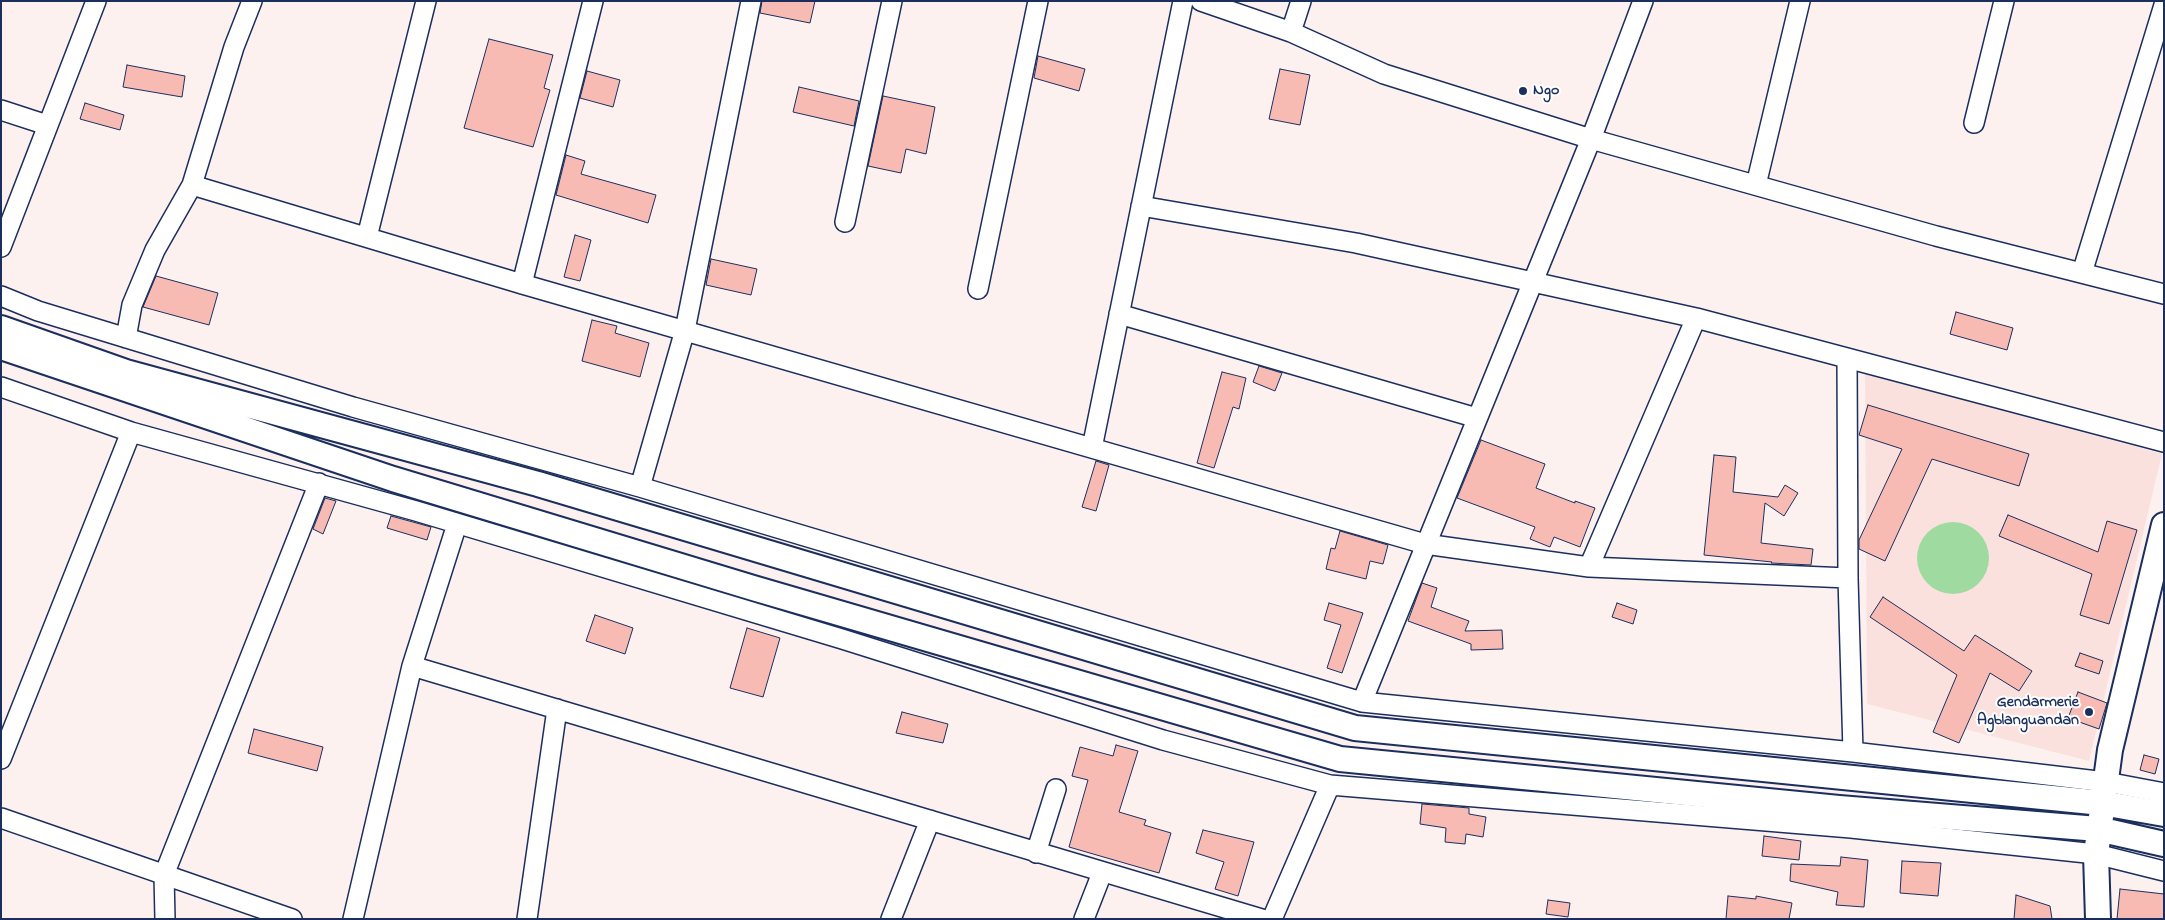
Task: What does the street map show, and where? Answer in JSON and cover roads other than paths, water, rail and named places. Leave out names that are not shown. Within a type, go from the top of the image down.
[{"type":"street","points":[[1,247],[96,1]]},
{"type":"street","points":[[126,338],[132,305],[155,250],[192,184],[234,47],[252,1]]},
{"type":"street","points":[[367,237],[426,1]]},
{"type":"street","points":[[522,284],[593,1]]},
{"type":"street","points":[[640,487],[684,330],[751,1]]},
{"type":"street","points":[[845,222],[892,1]]},
{"type":"street","points":[[978,288],[1038,1]]},
{"type":"street","points":[[1092,448],[1183,1]]},
{"type":"street","points":[[1201,1],[1291,32],[1384,74],[1592,140],[1936,236],[2164,294]]},
{"type":"street","points":[[1291,32],[1300,1]]},
{"type":"street","points":[[1362,702],[1425,544],[1592,140],[1643,1]]},
{"type":"street","points":[[1756,185],[1800,1]]},
{"type":"street","points":[[1974,123],[2004,1]]},
{"type":"street","points":[[2082,273],[2164,5]]},
{"type":"street","points":[[1,110],[47,125]]},
{"type":"street","points":[[192,184],[522,284],[1425,544],[1589,568],[1848,578]]},
{"type":"street","points":[[1141,206],[1356,243],[1696,318],[2164,442]]},
{"type":"street","points":[[1,296],[38,311],[353,407],[640,487],[1362,702],[1853,752],[2104,792],[2164,814]]},
{"type":"street","points":[[1119,314],[1477,418]]},
{"type":"street","points":[[1589,568],[1696,318]]},
{"type":"street","points":[[1,328],[126,372],[538,484],[1355,728],[2104,792],[2164,793]]},
{"type":"street","points":[[1,347],[394,479],[753,588],[1172,712],[1340,759],[1839,808],[2098,829],[2164,844]]},
{"type":"street","points":[[1847,358],[1848,578],[1853,752]]},
{"type":"street","points":[[1,387],[132,432],[319,483],[842,639],[1162,740],[1330,785],[1813,824],[2096,854],[2164,871]]},
{"type":"street","points":[[1,759],[132,432]]},
{"type":"street","points":[[165,919],[164,875],[319,483]]},
{"type":"street","points":[[353,919],[412,666],[457,524]]},
{"type":"street","points":[[2098,919],[2096,854],[2110,750],[2164,525]]},
{"type":"street","points":[[412,666],[1102,873],[1262,919]]},
{"type":"street","points":[[527,919],[558,709]]},
{"type":"street","points":[[1162,740],[1172,712]]},
{"type":"street","points":[[1272,919],[1330,785]]},
{"type":"street","points":[[1036,853],[1056,789]]},
{"type":"street","points":[[1,818],[292,919]]},
{"type":"street","points":[[891,919],[930,820]]},
{"type":"street","points":[[1084,919],[1102,873]]},
{"type":"place","name":"Ngo","points":[[1523,91]]},
{"type":"place","name":"Gendarmerie Agblanguandan","points":[[2089,712]]}]
